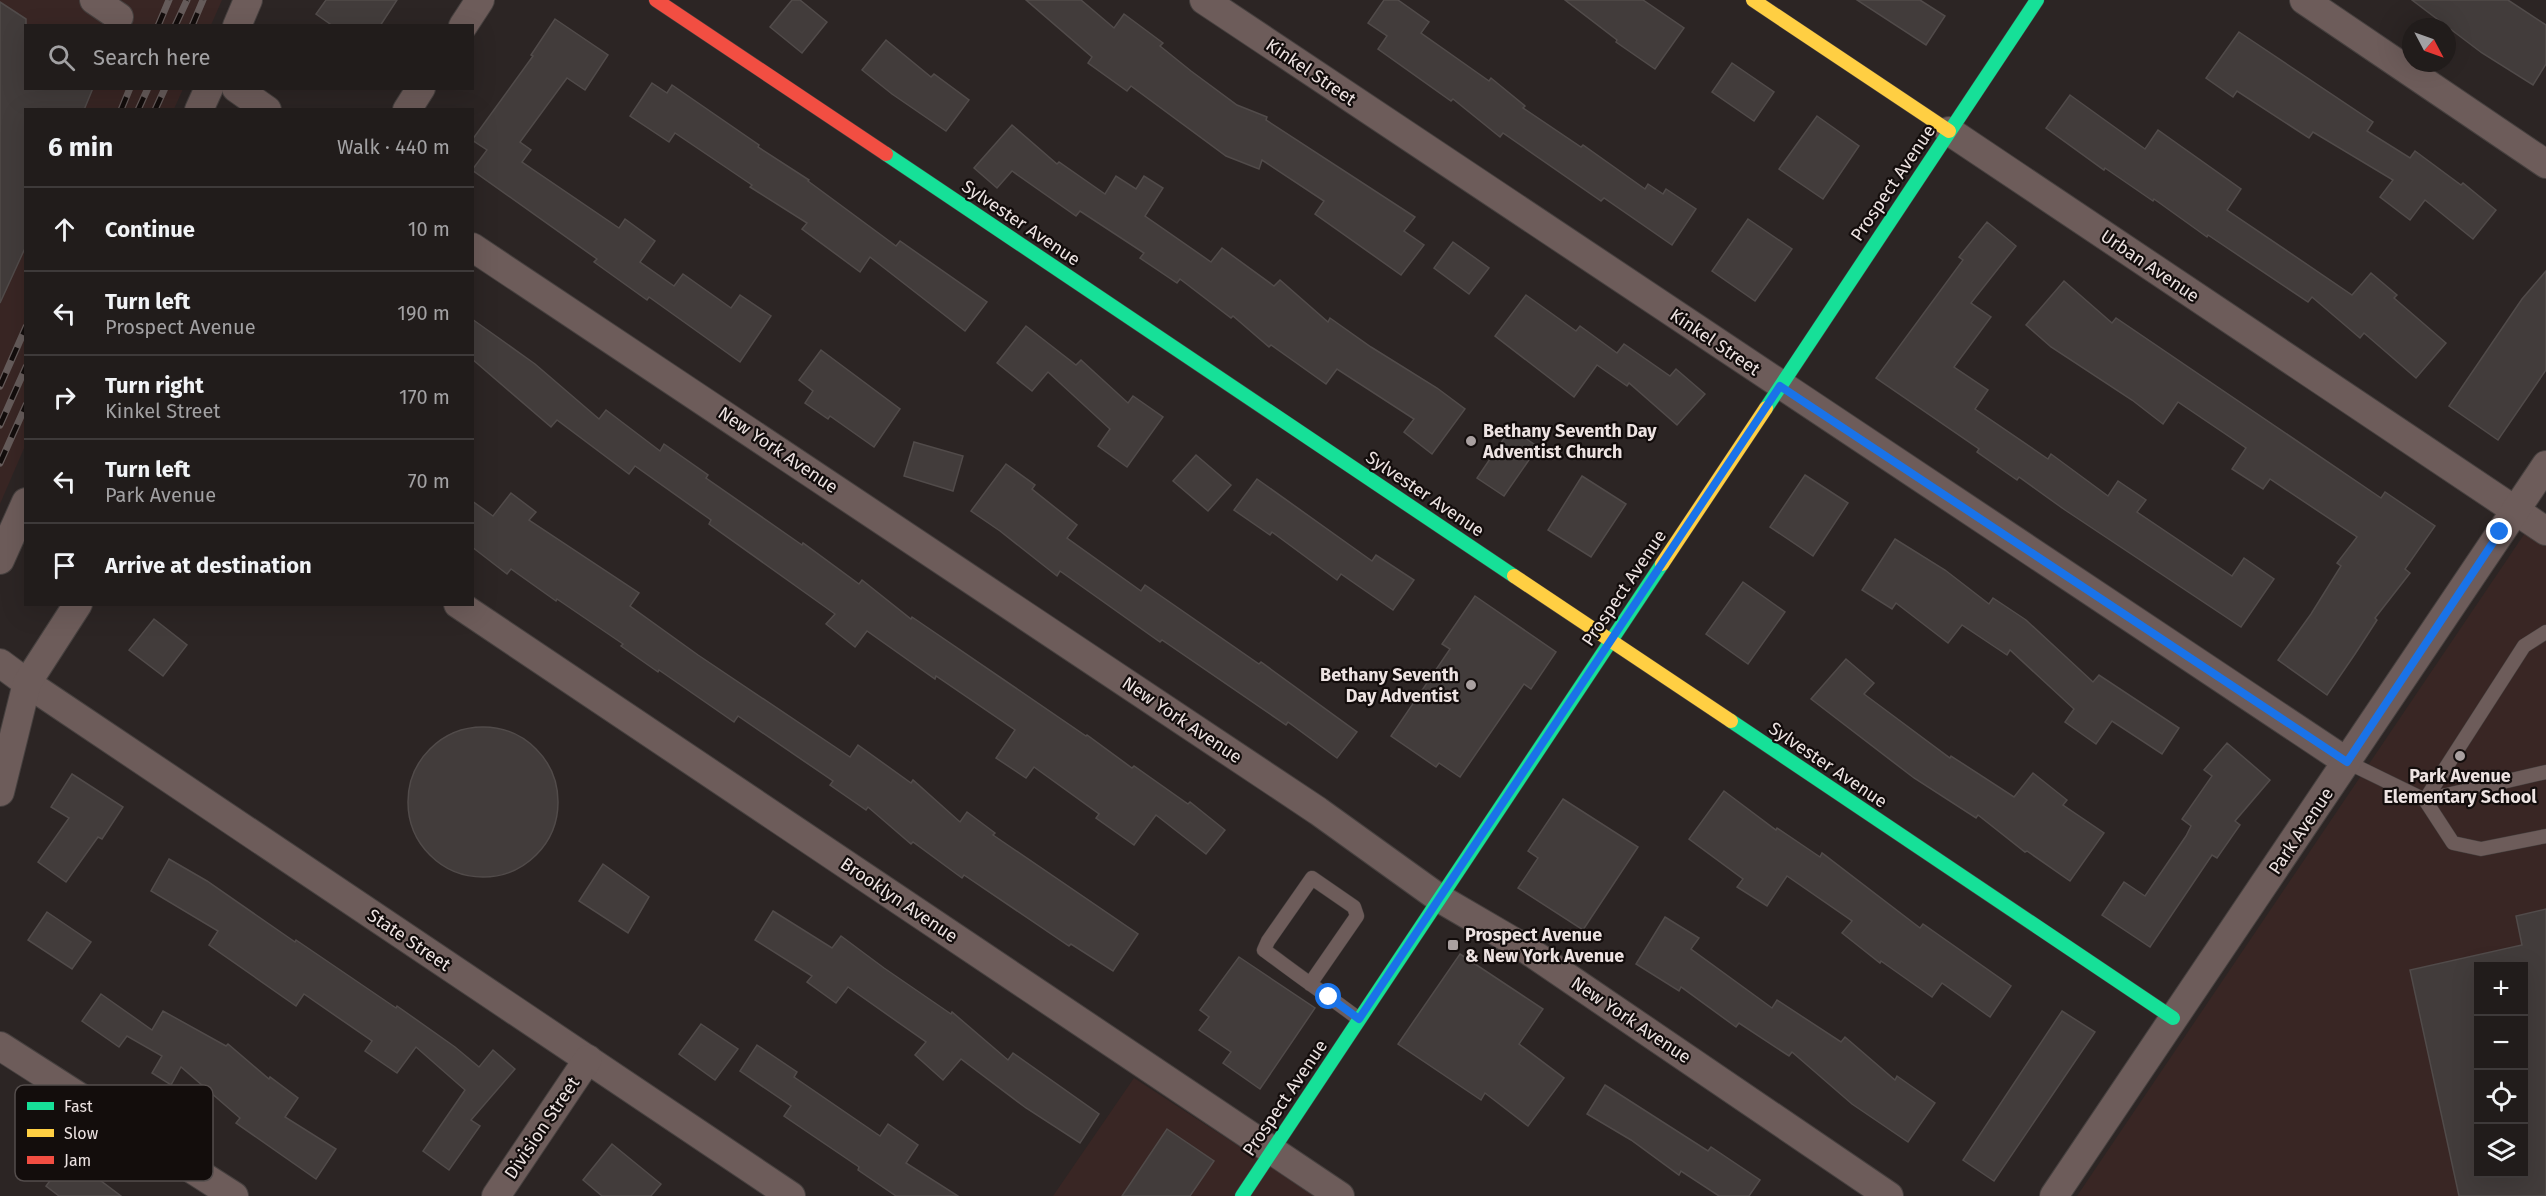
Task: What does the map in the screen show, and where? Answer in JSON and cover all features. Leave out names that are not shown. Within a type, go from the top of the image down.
[{"type":"street","points":[[94,0],[119,17]]},
{"type":"street","points":[[238,24],[248,0]]},
{"type":"street","points":[[464,24],[480,0]]},
{"type":"street","name":"Sylvester Avenue","points":[[656,0],[2174,1018]]},
{"type":"street","name":"Kinkel Street","points":[[1204,0],[2347,762]]},
{"type":"street","name":"Urban Avenue","points":[[1753,0],[2546,531]]},
{"type":"street","name":"Prospect Avenue","points":[[1242,1196],[2037,0]]},
{"type":"street","points":[[2304,0],[2546,164]]},
{"type":"street","points":[[200,108],[208,90]]},
{"type":"street","points":[[239,90],[264,108]]},
{"type":"street","points":[[408,108],[420,90]]},
{"type":"street","name":"New York Avenue","points":[[474,248],[1318,811],[1439,898],[1523,947],[1889,1196]]},
{"type":"street","name":"Park Avenue","points":[[2054,1196],[2546,465]]},
{"type":"street","points":[[0,560],[24,506]]},
{"type":"street","points":[[0,792],[27,683],[77,606]]},
{"type":"street","name":"Brooklyn Avenue","points":[[461,606],[1340,1196]]},
{"type":"street","name":"State Street","points":[[0,663],[791,1196]]},
{"type":"street","points":[[0,1046],[61,1085]]},
{"type":"street","name":"Division Street","points":[[496,1196],[588,1059]]},
{"type":"street","points":[[211,1181],[234,1196]]},
{"type":"lane","points":[[2425,800],[2524,646],[2546,632]]},
{"type":"lane","points":[[2347,762],[2425,800],[2453,843],[2481,849],[2546,836]]},
{"type":"lane","points":[[2425,800],[2546,771]]},
{"type":"lane","points":[[1310,984],[1357,916],[1354,907],[1312,878],[1264,950],[1310,984],[1359,1019]]},
{"type":"shaded area","points":[[0,0],[222,0],[211,24],[24,24],[24,90],[183,90],[174,108],[24,108],[24,448],[0,504]]},
{"type":"shaded area","name":"Park Avenue Elementary School","points":[[2525,533],[2546,546],[2546,1196],[2077,1196]]},
{"type":"shaded area","points":[[1134,1078],[1315,1196],[1053,1196]]},
{"type":"building","points":[[326,0],[397,0],[381,24],[330,24],[316,14]]},
{"type":"building","points":[[792,0],[800,0],[827,22],[802,53],[770,27]]},
{"type":"building","points":[[1026,0],[1081,0],[1114,28],[1124,14],[1163,43],[1160,46],[1191,71],[1237,105],[1267,117],[1266,120],[1415,217],[1404,231],[1424,245],[1401,275],[1315,214],[1324,201],[1262,160],[1259,169],[1226,156],[1131,86],[1127,91],[1088,63],[1092,57]]},
{"type":"building","points":[[1384,0],[1398,0],[1429,22],[1421,33],[1489,81],[1491,78],[1525,106],[1523,108],[1581,147],[1583,145],[1645,189],[1648,184],[1663,194],[1666,189],[1696,209],[1672,245],[1604,198],[1601,201],[1503,133],[1500,137],[1453,99],[1451,101],[1378,49],[1387,36],[1368,23]]},
{"type":"building","points":[[1565,0],[1643,0],[1684,28],[1655,69],[1616,42],[1617,40]]},
{"type":"building","points":[[1857,0],[1920,0],[1945,16],[1926,45]]},
{"type":"building","points":[[2412,0],[2508,0],[2546,25],[2546,64],[2533,85],[2482,53],[2456,33],[2456,18],[2436,18]]},
{"type":"building","points":[[0,2],[26,19],[26,24],[24,24],[24,90],[92,90],[85,108],[24,108],[24,250],[0,303]]},
{"type":"building","points":[[555,19],[608,55],[585,90],[567,78],[520,142],[531,150],[522,162],[619,228],[625,219],[655,241],[640,262],[674,286],[683,274],[731,308],[740,295],[771,316],[740,362],[649,297],[647,300],[594,262],[597,259],[474,171],[474,167],[487,150],[474,141],[474,137],[533,56],[531,55]]},
{"type":"building","points":[[2239,32],[2373,122],[2367,131],[2410,158],[2415,151],[2461,185],[2463,183],[2496,210],[2473,239],[2425,200],[2410,220],[2380,197],[2393,180],[2313,132],[2309,138],[2237,91],[2233,97],[2206,78]]},
{"type":"building","points":[[886,40],[931,77],[934,74],[969,100],[946,131],[862,70]]},
{"type":"building","points":[[1732,63],[1774,92],[1754,121],[1712,92]]},
{"type":"building","points":[[652,83],[667,93],[672,85],[759,145],[758,147],[809,180],[896,246],[900,241],[987,302],[965,331],[870,257],[860,272],[802,229],[807,223],[750,187],[752,185],[675,133],[669,142],[630,116]]},
{"type":"building","points":[[2070,95],[2145,149],[2158,130],[2241,189],[2227,210],[2352,295],[2371,273],[2397,295],[2394,298],[2446,343],[2416,378],[2364,333],[2360,338],[2312,297],[2308,302],[2208,235],[2207,237],[2154,199],[2153,201],[2105,168],[2104,170],[2046,128]]},
{"type":"building","points":[[1817,116],[1859,146],[1823,199],[1779,169]]},
{"type":"building","points":[[1012,125],[1057,164],[1059,162],[1105,194],[1116,176],[1136,189],[1144,176],[1163,188],[1145,216],[1211,262],[1222,248],[1274,286],[1280,280],[1328,322],[1330,318],[1465,409],[1432,454],[1404,432],[1414,419],[1337,369],[1326,384],[1271,345],[1269,347],[1233,316],[1231,318],[1180,279],[1177,283],[1140,258],[1144,253],[1080,211],[1076,216],[1012,171],[997,188],[974,168]]},
{"type":"building","points":[[1748,219],[1792,249],[1755,301],[1712,271]]},
{"type":"building","points":[[1987,222],[2016,246],[1971,303],[1991,317],[1954,367],[1988,390],[1975,409],[2048,459],[2051,454],[2108,496],[2118,481],[2146,500],[2137,512],[2232,576],[2244,558],[2274,579],[2241,627],[2019,477],[2017,480],[1977,452],[1979,449],[1876,378],[1963,260],[1959,257]]},
{"type":"building","points":[[1453,242],[1489,268],[1469,294],[1434,268]]},
{"type":"building","points":[[2546,271],[2546,370],[2498,440],[2449,406],[2522,299]]},
{"type":"building","points":[[2064,281],[2112,323],[2116,318],[2381,498],[2385,492],[2435,526],[2405,569],[2410,573],[2375,618],[2377,620],[2327,695],[2278,660],[2311,614],[2341,566],[2337,563],[2357,537],[2270,479],[2263,489],[2232,469],[2246,448],[2178,402],[2163,424],[2132,400],[2051,347],[2026,325]]},
{"type":"building","points":[[1526,295],[1576,331],[1580,326],[1617,353],[1624,344],[1670,376],[1676,369],[1705,394],[1677,425],[1629,383],[1627,386],[1597,365],[1574,397],[1495,336]]},
{"type":"building","points":[[474,320],[535,364],[599,419],[606,410],[660,451],[664,444],[708,475],[706,478],[802,545],[803,543],[859,584],[862,580],[911,619],[912,617],[1132,768],[1134,766],[1188,804],[1190,802],[1225,830],[1206,854],[1156,815],[1134,845],[1096,818],[1099,814],[1034,767],[1026,778],[996,758],[1015,730],[936,676],[935,679],[867,631],[855,647],[826,624],[835,614],[709,524],[711,520],[635,466],[629,474],[557,420],[551,427],[474,361]]},
{"type":"building","points":[[1026,326],[1076,365],[1081,360],[1128,403],[1133,396],[1163,417],[1127,467],[1098,446],[1110,429],[1048,372],[1032,391],[997,363]]},
{"type":"building","points":[[821,350],[900,409],[874,447],[830,416],[828,419],[805,403],[813,391],[799,380]]},
{"type":"building","points":[[1511,428],[1538,447],[1504,496],[1477,478]]},
{"type":"building","points":[[914,442],[963,456],[953,491],[904,476]]},
{"type":"building","points":[[1196,455],[1231,485],[1208,511],[1173,481]]},
{"type":"building","points":[[1006,464],[1035,485],[1032,489],[1077,525],[1067,538],[1141,591],[1145,585],[1259,664],[1261,662],[1357,732],[1337,758],[1288,722],[1286,725],[1162,640],[1160,642],[1060,571],[1057,576],[971,511]]},
{"type":"building","points":[[1805,475],[1848,503],[1813,556],[1770,527]]},
{"type":"building","points":[[1582,476],[1626,504],[1591,557],[1548,530]]},
{"type":"building","points":[[1257,479],[1372,561],[1376,555],[1414,580],[1393,610],[1341,574],[1337,580],[1272,532],[1270,535],[1234,510]]},
{"type":"building","points":[[511,493],[536,512],[529,520],[639,593],[630,606],[698,655],[850,757],[858,745],[911,783],[913,780],[960,822],[967,812],[995,833],[993,835],[1138,934],[1113,971],[1071,944],[1069,946],[964,875],[962,878],[913,842],[911,844],[868,807],[866,810],[830,785],[833,781],[738,716],[734,722],[511,569],[507,574],[474,549],[474,502],[493,516]]},
{"type":"building","points":[[1895,539],[1945,570],[1989,604],[1993,598],[2026,620],[2093,682],[2099,675],[2179,728],[2162,754],[2112,721],[2096,744],[2065,722],[2074,709],[2010,650],[2007,655],[1962,625],[1948,643],[1896,603],[1892,609],[1862,590]]},
{"type":"building","points":[[1743,582],[1785,612],[1748,664],[1706,634]]},
{"type":"building","name":"Bethany Seventh Day Adventist","points":[[1475,596],[1556,652],[1531,689],[1524,684],[1460,777],[1439,763],[1436,767],[1391,736],[1450,649],[1442,644]]},
{"type":"building","points":[[154,619],[187,645],[163,676],[129,650]]},
{"type":"building","points":[[1846,659],[1874,683],[1864,694],[1950,758],[1951,756],[2014,797],[2033,773],[2067,800],[2063,805],[2104,833],[2070,881],[2027,851],[2025,852],[1978,815],[1976,818],[1914,778],[1811,699]]},
{"type":"building","points":[[483,727],[512,732],[525,739],[536,749],[546,760],[553,773],[558,802],[553,831],[546,844],[536,855],[525,865],[512,872],[483,877],[454,872],[441,865],[430,855],[420,844],[413,831],[408,802],[413,773],[420,760],[430,749],[441,739],[454,732]]},
{"type":"building","points":[[2227,743],[2270,780],[2235,821],[2240,825],[2217,858],[2212,855],[2150,947],[2102,915],[2124,882],[2145,896],[2186,836],[2191,826],[2182,819],[2212,776],[2204,770]]},
{"type":"building","points":[[72,774],[123,807],[102,839],[98,837],[66,882],[38,862],[69,818],[51,807]]},
{"type":"building","points":[[1724,791],[1776,830],[1777,828],[1820,857],[1822,853],[1920,928],[1923,924],[2011,986],[1990,1017],[1942,983],[1932,997],[1881,961],[1880,963],[1842,933],[1852,921],[1787,876],[1767,906],[1737,887],[1743,879],[1689,839]]},
{"type":"building","points":[[1563,799],[1638,847],[1583,930],[1518,888],[1538,858],[1528,851]]},
{"type":"building","points":[[169,859],[207,881],[396,1008],[397,1006],[479,1067],[493,1050],[515,1069],[471,1120],[480,1126],[449,1170],[423,1151],[465,1090],[416,1047],[397,1073],[365,1051],[372,1041],[304,994],[296,1006],[209,945],[218,931],[151,891]]},
{"type":"building","points":[[603,864],[649,897],[628,933],[579,901]]},
{"type":"building","points":[[2546,909],[2546,1196],[2459,1196],[2410,970],[2522,945],[2516,916]]},
{"type":"building","points":[[773,911],[832,948],[841,936],[951,1014],[952,1012],[1008,1060],[1013,1053],[1099,1114],[1080,1143],[1026,1108],[961,1059],[943,1080],[915,1055],[926,1042],[848,987],[836,1003],[807,982],[812,976],[755,940]]},
{"type":"building","points":[[47,912],[91,942],[72,969],[28,940]]},
{"type":"building","points":[[1665,917],[1699,938],[1691,949],[1772,1008],[1777,1000],[1841,1042],[1845,1037],[1895,1080],[1897,1076],[1935,1103],[1908,1142],[1852,1104],[1792,1052],[1789,1056],[1739,1023],[1736,1027],[1681,987],[1679,991],[1636,964]]},
{"type":"building","points":[[1460,954],[1543,1009],[1519,1044],[1564,1078],[1528,1126],[1485,1093],[1481,1100],[1398,1044]]},
{"type":"building","points":[[1239,957],[1315,1008],[1260,1089],[1223,1063],[1231,1052],[1199,1030],[1209,1017],[1200,1010]]},
{"type":"building","points":[[101,994],[152,1030],[163,1011],[226,1046],[228,1044],[269,1079],[270,1077],[298,1098],[285,1117],[336,1149],[316,1179],[236,1123],[240,1118],[213,1095],[213,1085],[202,1085],[181,1067],[171,1085],[152,1073],[162,1056],[127,1036],[119,1047],[82,1021]]},
{"type":"building","points":[[2062,1011],[2095,1032],[1994,1181],[1963,1160]]},
{"type":"building","points":[[701,1024],[738,1049],[715,1080],[679,1054]]},
{"type":"building","points":[[757,1045],[797,1072],[794,1077],[880,1136],[888,1124],[918,1145],[906,1163],[958,1196],[896,1196],[858,1170],[859,1167],[784,1116],[791,1106],[740,1071]]},
{"type":"building","points":[[1605,1085],[1708,1151],[1711,1147],[1760,1180],[1749,1196],[1719,1196],[1681,1171],[1679,1175],[1631,1140],[1587,1114]]},
{"type":"building","points":[[1167,1129],[1214,1161],[1190,1196],[1122,1196]]},
{"type":"building","points":[[612,1144],[661,1184],[651,1196],[602,1196],[583,1180]]},
{"type":"building","points":[[50,1181],[101,1181],[121,1196],[59,1196],[46,1186]]},
{"type":"railway","points":[[159,24],[169,0]]},
{"type":"railway","points":[[176,24],[187,0]]},
{"type":"railway","points":[[193,24],[203,0]]},
{"type":"railway","points":[[122,108],[129,90]]},
{"type":"railway","points":[[139,108],[147,90]]},
{"type":"railway","points":[[156,108],[164,90]]},
{"type":"railway","points":[[0,386],[24,332]]},
{"type":"railway","points":[[0,425],[24,371]]},
{"type":"railway","points":[[0,463],[24,409]]},
{"type":"traffic: fast","points":[[1766,408],[2037,0]]},
{"type":"traffic: fast","points":[[886,154],[1514,576]]},
{"type":"traffic: fast","points":[[1242,1196],[1662,564]]},
{"type":"traffic: fast","points":[[1731,721],[2173,1018]]},
{"type":"traffic: slow","points":[[1753,0],[1949,131]]},
{"type":"traffic: slow","points":[[1662,564],[1766,408]]},
{"type":"traffic: slow","points":[[1514,576],[1731,721]]},
{"type":"traffic: jam","points":[[656,0],[886,154]]},
{"type":"place","name":"Bethany Seventh Day Adventist Church","points":[[1471,441]]},
{"type":"place","name":"Bethany Seventh Day Adventist","points":[[1471,685]]},
{"type":"place","name":"Park Avenue Elementary School","points":[[2460,756]]},
{"type":"place","name":"Prospect Avenue & New York Avenue","points":[[1453,945]]},
{"type":"route","points":[[1329,997],[1359,1019],[1780,386],[2347,762],[2500,532]]}]
